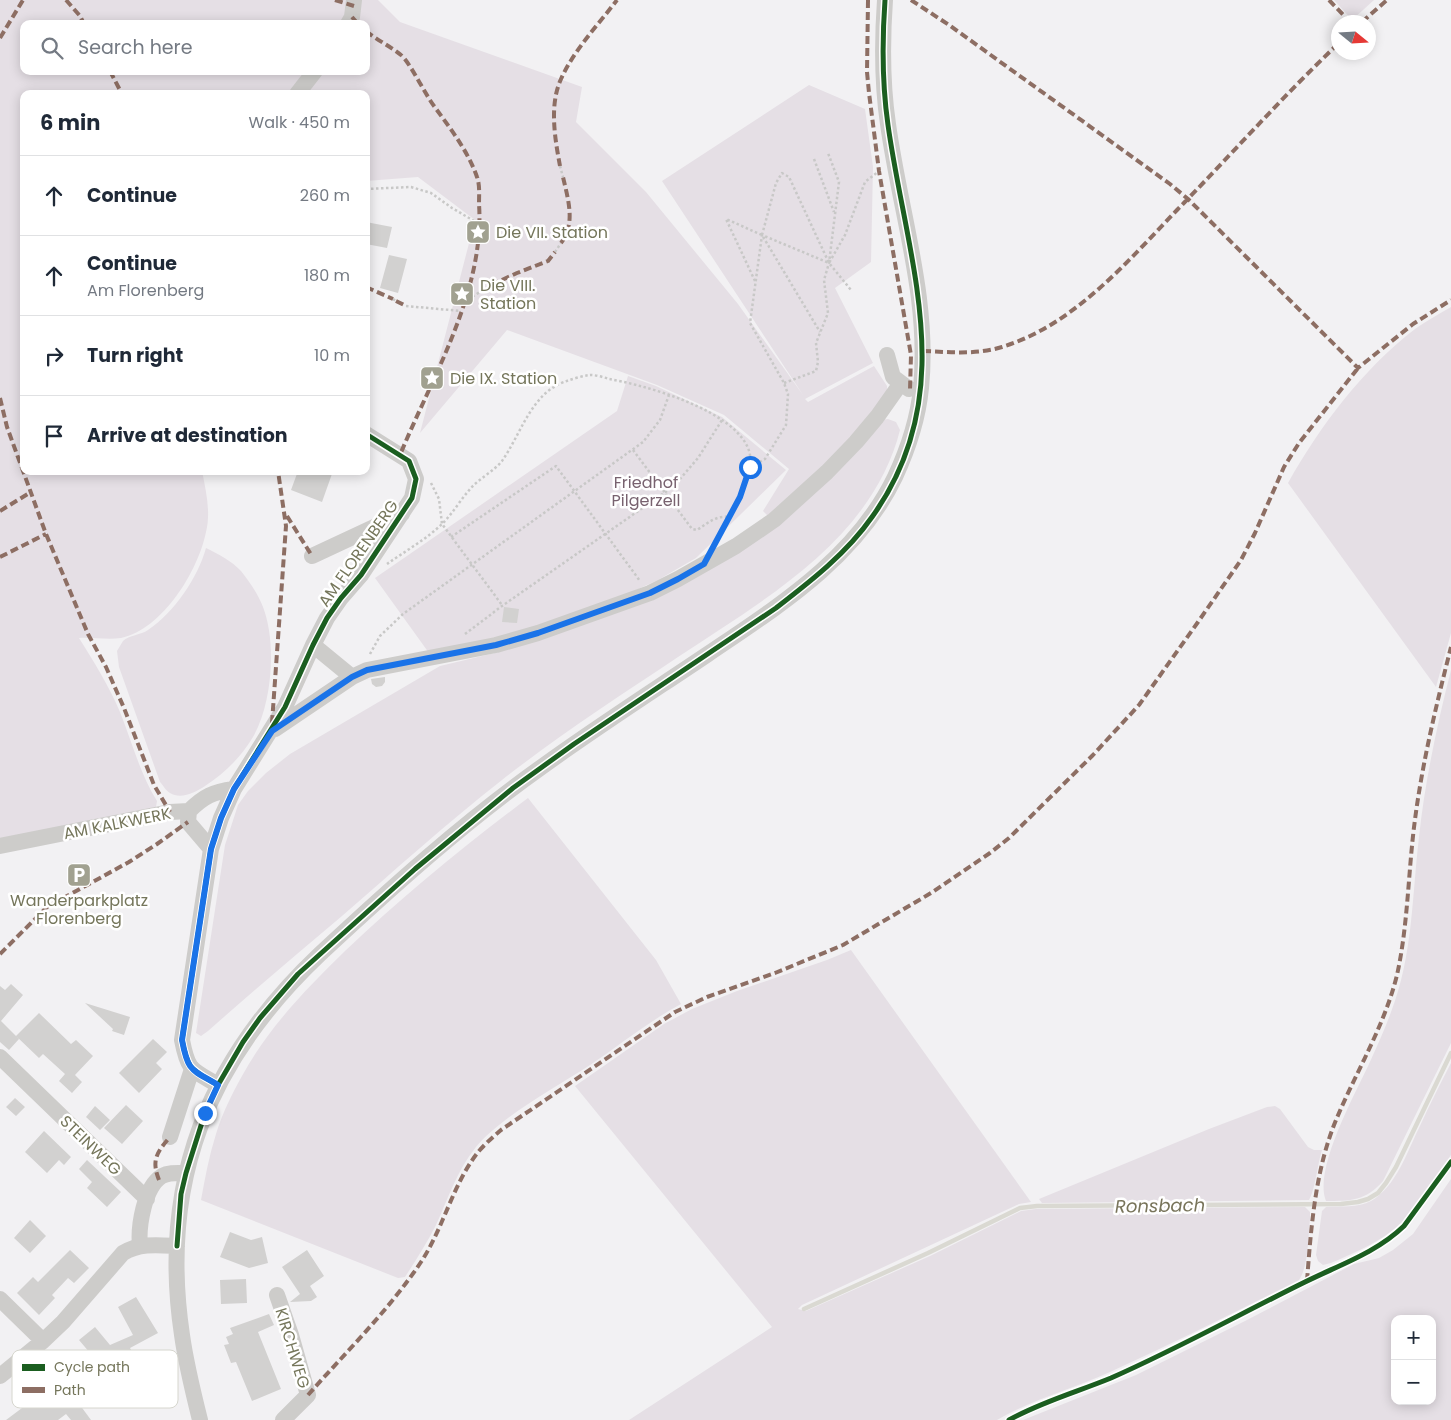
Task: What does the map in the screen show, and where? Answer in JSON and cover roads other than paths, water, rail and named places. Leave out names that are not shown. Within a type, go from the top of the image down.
[{"type":"street","points":[[350,20],[354,0]]},
{"type":"street","points":[[200,1420],[182,1335],[177,1282],[177,1246],[181,1194],[205,1113],[218,1085],[243,1042],[260,1018],[298,974],[353,923],[500,798],[544,765],[776,608],[804,586],[844,551],[872,517],[900,467],[914,426],[921,389],[923,352],[920,308],[886,103],[883,52],[885,0]]},
{"type":"street","points":[[300,90],[312,75]]},
{"type":"street","points":[[887,355],[893,378],[910,390],[921,389]]},
{"type":"street","points":[[272,731],[358,674],[496,645],[574,621],[650,593],[736,546],[774,520],[827,472],[856,442],[901,384]]},
{"type":"street","name":"AM FLORENBERG","points":[[192,1070],[186,1060],[182,1040],[211,849],[221,818],[234,789],[272,731],[289,700],[313,645],[336,605],[361,575],[412,498],[416,479],[409,461],[370,437]]},
{"type":"street","points":[[312,556],[402,514]]},
{"type":"street","points":[[313,645],[358,674]]},
{"type":"street","points":[[189,811],[201,798],[220,791],[234,789]]},
{"type":"street","name":"AM KALKWERK","points":[[0,846],[170,812],[189,811],[188,822],[211,849]]},
{"type":"street","name":"STEINWEG","points":[[0,1057],[147,1199]]},
{"type":"street","points":[[170,1137],[192,1070],[218,1085]]},
{"type":"street","points":[[140,1246],[139,1233],[147,1199],[154,1184],[162,1176],[186,1173]]},
{"type":"street","points":[[32,1350],[87,1296],[122,1253],[140,1246],[156,1244],[177,1246]]},
{"type":"street","name":"KIRCHWEG","points":[[277,1296],[292,1335],[308,1395],[283,1420]]},
{"type":"street","points":[[0,1299],[43,1341]]},
{"type":"street","points":[[0,1376],[12,1366]]},
{"type":"waterway","name":"Ronsbach","points":[[804,1309],[928,1253],[1020,1208],[1037,1206],[1341,1204],[1368,1199],[1378,1193],[1396,1167],[1451,1053]]},
{"type":"place","name":"Die VII. Station","points":[[478,232]]},
{"type":"place","name":"Die VIII. Station","points":[[462,294]]},
{"type":"place","name":"Die IX. Station","points":[[432,378]]},
{"type":"place","name":"Wanderparkplatz Florenberg","points":[[79,875]]},
{"type":"park label","name":"Friedhof Pilgerzell","points":[[646,491]]}]
